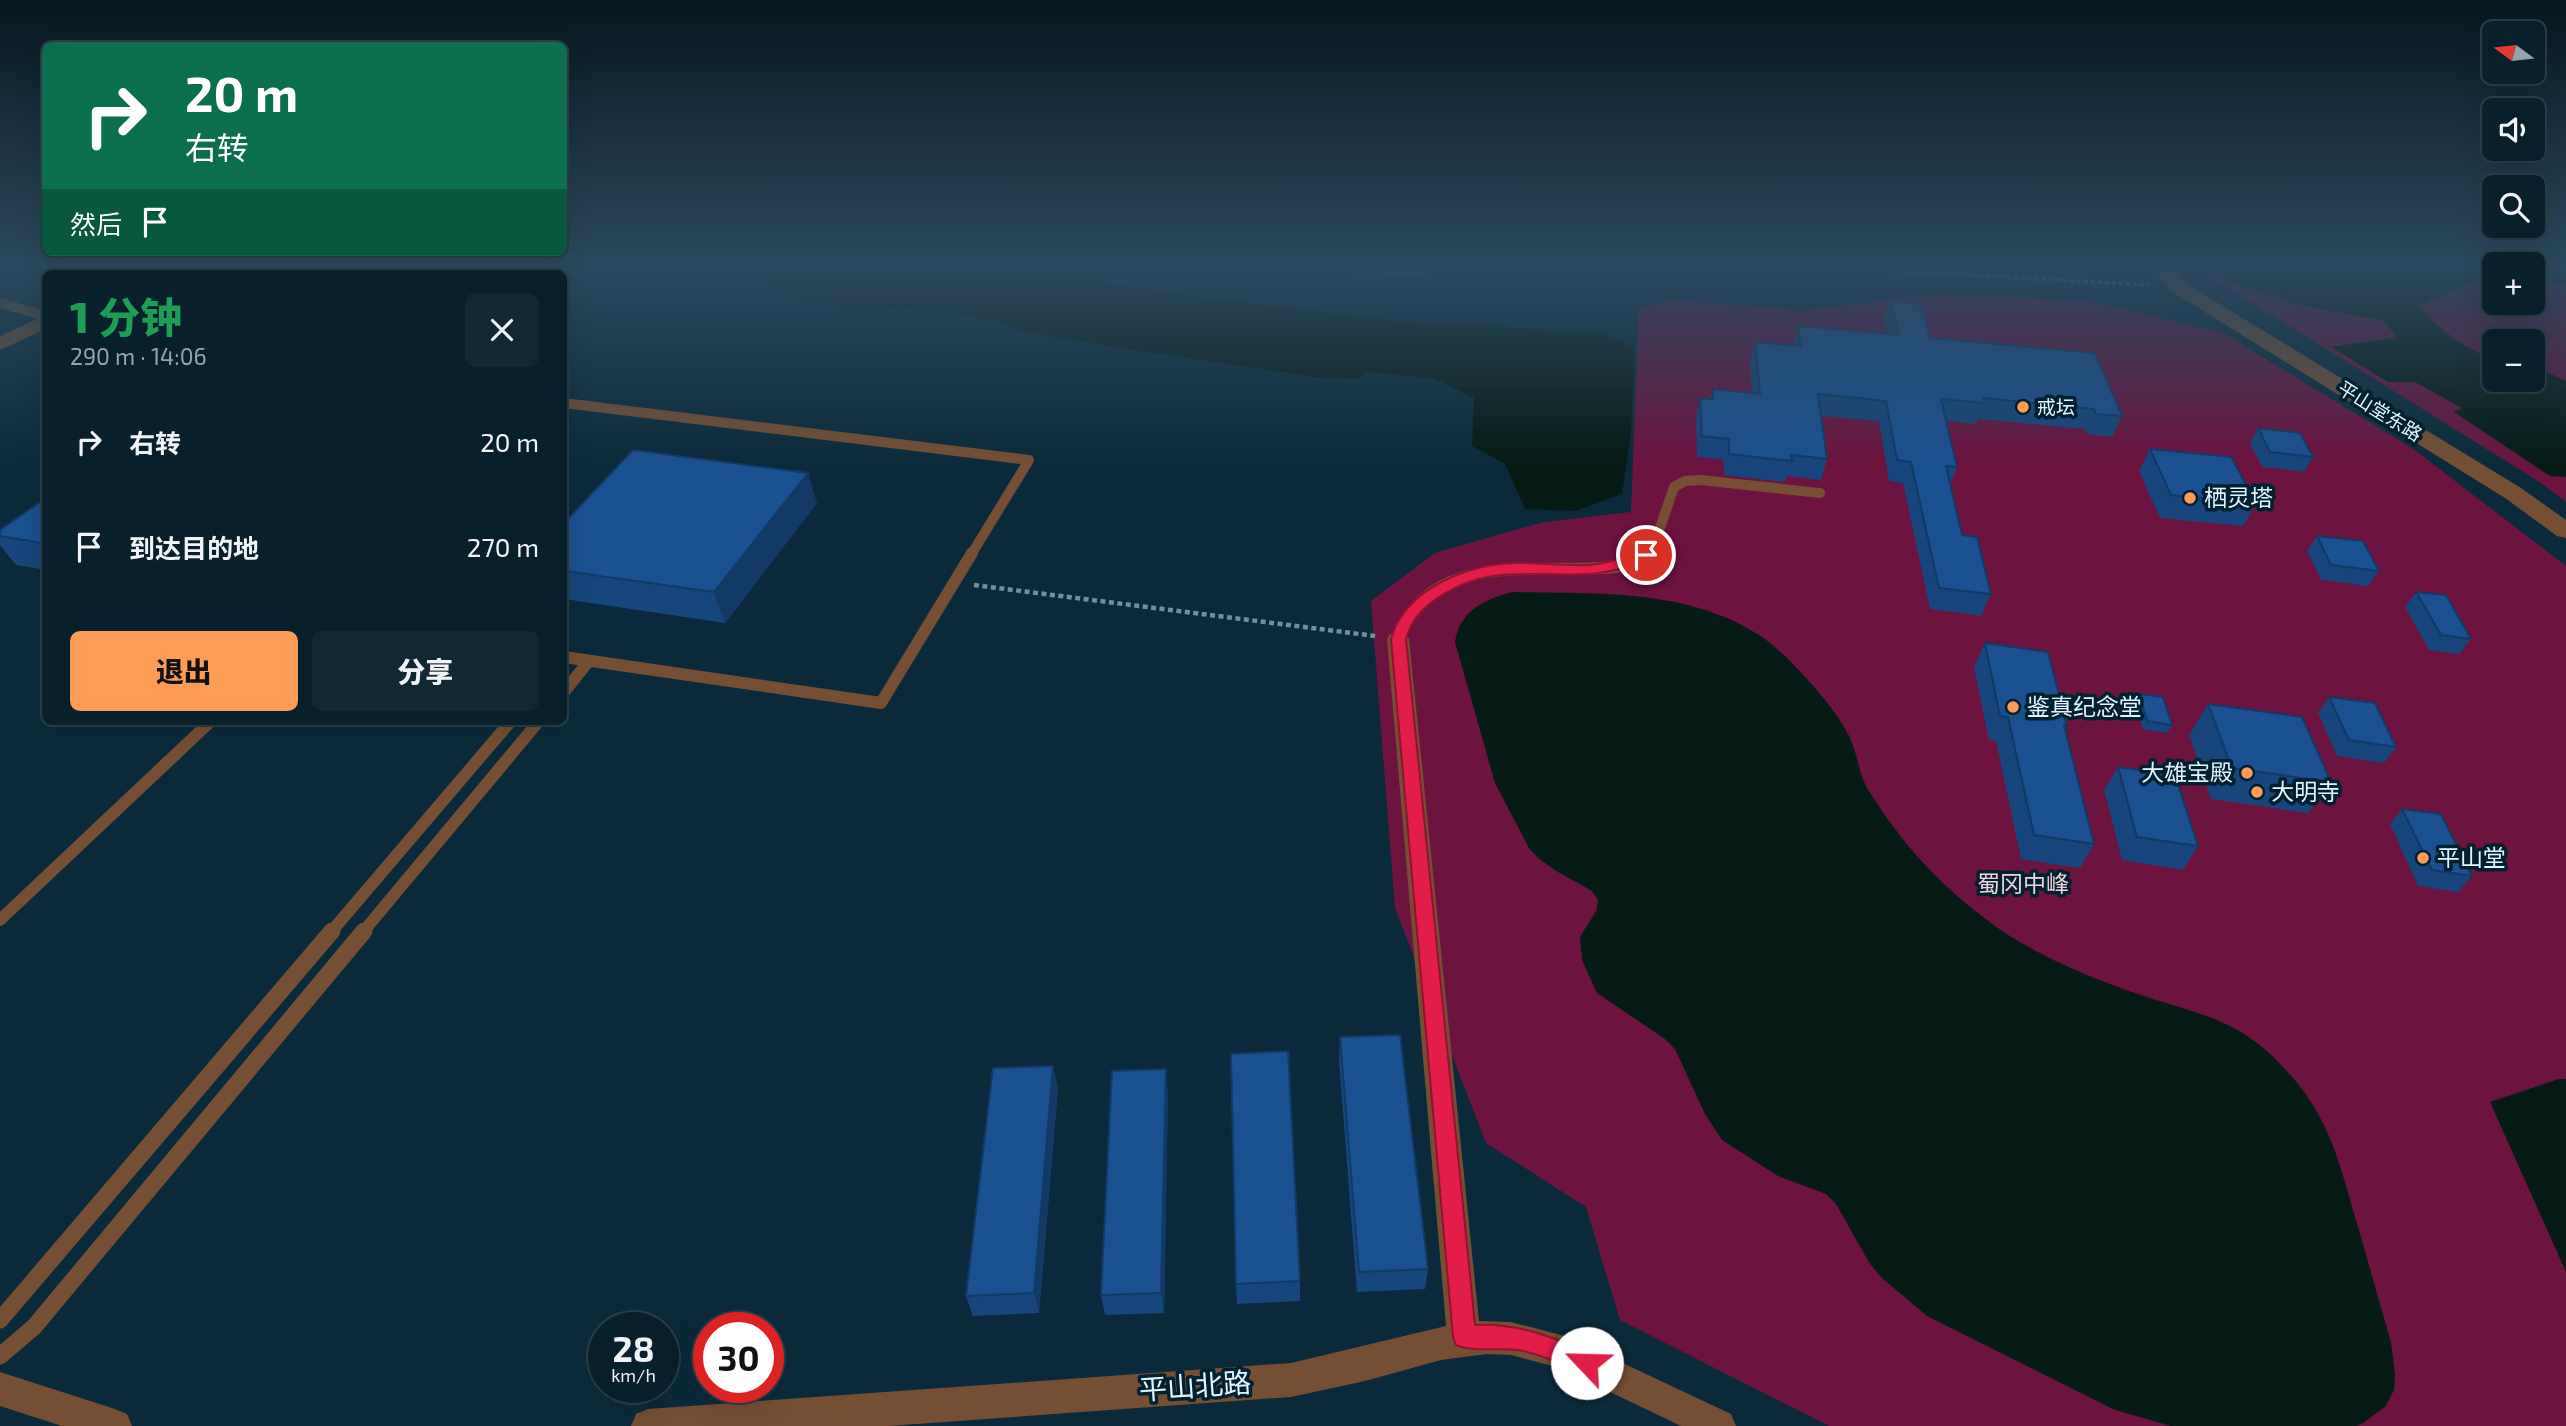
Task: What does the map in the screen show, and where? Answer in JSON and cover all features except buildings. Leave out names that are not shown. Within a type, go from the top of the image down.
[{"type":"street","points":[[0,344],[18,334]]},
{"type":"street","name":"平山堂东路","points":[[2254,334],[2513,493],[2566,531]]},
{"type":"street","points":[[1398,639],[1464,1337]]},
{"type":"street","name":"平山北路","points":[[648,1426],[1291,1380],[1464,1337],[1496,1336],[1542,1344],[1719,1426]]},
{"type":"street","points":[[0,1389],[115,1426]]},
{"type":"lane","points":[[567,403],[1029,460],[952,582],[881,703],[567,658]]},
{"type":"lane","points":[[1398,639],[1402,626],[1418,604],[1431,594],[1467,577],[1515,568],[1608,568],[1646,555],[1652,546],[1674,487],[1685,481],[1701,480],[1820,493]]},
{"type":"lane","points":[[567,688],[588,662]]},
{"type":"lane","points":[[0,920],[207,725]]},
{"type":"lane","points":[[0,1320],[508,725]]},
{"type":"lane","points":[[0,1356],[34,1327],[536,725]]},
{"type":"path","points":[[952,582],[1398,639]]},
{"type":"green space","name":"蜀冈中峰","points":[[1638,334],[2224,334],[2412,448],[2566,566],[2566,1426],[1829,1426],[1620,1320],[1586,1207],[1486,1143],[1395,908],[1371,601],[1435,553],[1544,522],[1631,512]]},
{"type":"green space","points":[[2302,334],[2482,334],[2482,392],[2545,392],[2545,334],[2566,334],[2566,502],[2541,483]]},
{"type":"shaded area","points":[[1038,334],[1606,334],[1634,347],[1631,433],[1622,494],[1575,511],[1525,509],[1505,464],[1472,446],[1474,398],[1434,378],[1364,372],[1358,379],[1315,377]]},
{"type":"shaded area","points":[[2394,334],[2448,334],[2482,354],[2482,392],[2545,392],[2545,371],[2566,381],[2566,477],[2550,476],[2454,412],[2462,408],[2415,382],[2388,382],[2331,347],[2397,337]]},
{"type":"shaded area","points":[[1513,592],[1608,594],[1671,601],[1731,620],[1759,635],[1796,667],[1823,697],[1844,726],[1866,785],[1881,809],[1920,860],[1966,904],[2018,941],[2056,961],[2115,986],[2221,1022],[2256,1042],[2274,1058],[2293,1078],[2317,1111],[2339,1163],[2391,1342],[2394,1390],[2386,1406],[2356,1426],[2171,1426],[2115,1410],[1927,1316],[1882,1278],[1870,1264],[1836,1204],[1826,1194],[1778,1176],[1722,1140],[1705,1114],[1675,1049],[1665,1039],[1597,993],[1582,960],[1580,937],[1596,911],[1598,900],[1592,891],[1558,872],[1529,848],[1495,783],[1455,642],[1468,614],[1484,602]]},
{"type":"shaded area","points":[[2566,1079],[2566,1272],[2490,1102]]},
{"type":"place","name":"戒坛","points":[[2023,407]]},
{"type":"place","name":"栖灵塔","points":[[2190,498]]},
{"type":"place","name":"鉴真纪念堂","points":[[2013,707]]},
{"type":"place","name":"大雄宝殿","points":[[2247,773]]},
{"type":"place","name":"大明寺","points":[[2257,792]]},
{"type":"place","name":"平山堂","points":[[2423,858]]},
{"type":"route","points":[[1587,1363],[1542,1344],[1519,1339],[1496,1336],[1464,1337],[1398,639],[1402,626],[1418,604],[1455,581],[1480,572],[1534,567],[1590,570],[1624,564],[1646,555]]}]
